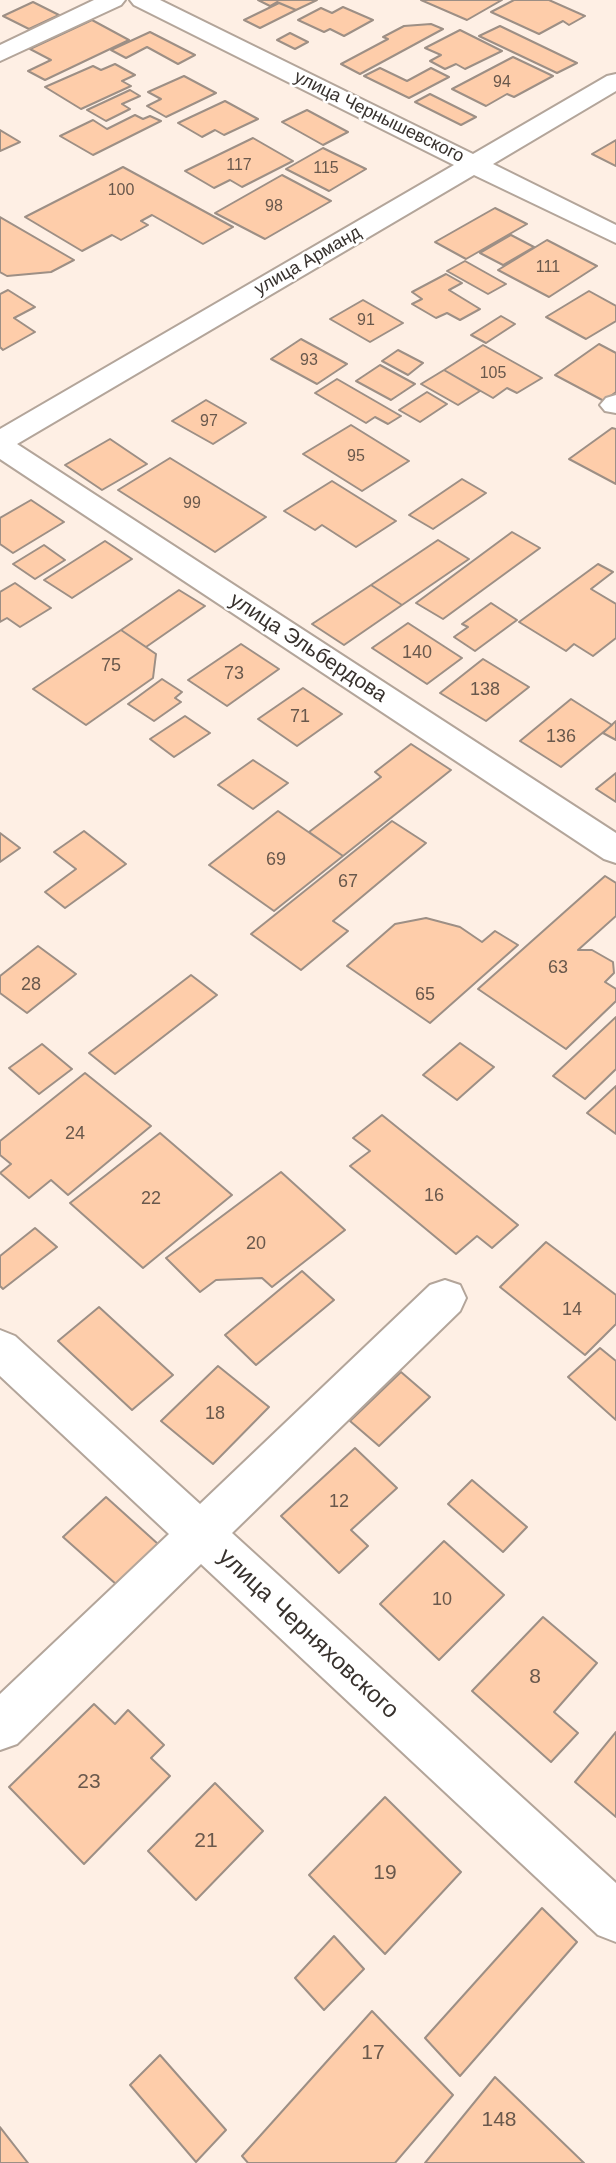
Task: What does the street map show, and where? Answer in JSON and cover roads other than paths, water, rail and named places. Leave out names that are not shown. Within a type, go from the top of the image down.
[{"type":"street","points":[[0,54],[113,0]]},
{"type":"street","name":"улица Чернышевского","points":[[142,0],[616,235]]},
{"type":"street","name":"улица Арманд","points":[[0,441],[616,81]]},
{"type":"street","name":"улица Эльбердова","points":[[0,446],[616,850]]},
{"type":"street","points":[[0,1727],[198,1533],[445,1298]]},
{"type":"street","name":"улица Черняховского","points":[[0,1349],[616,1917]]}]
